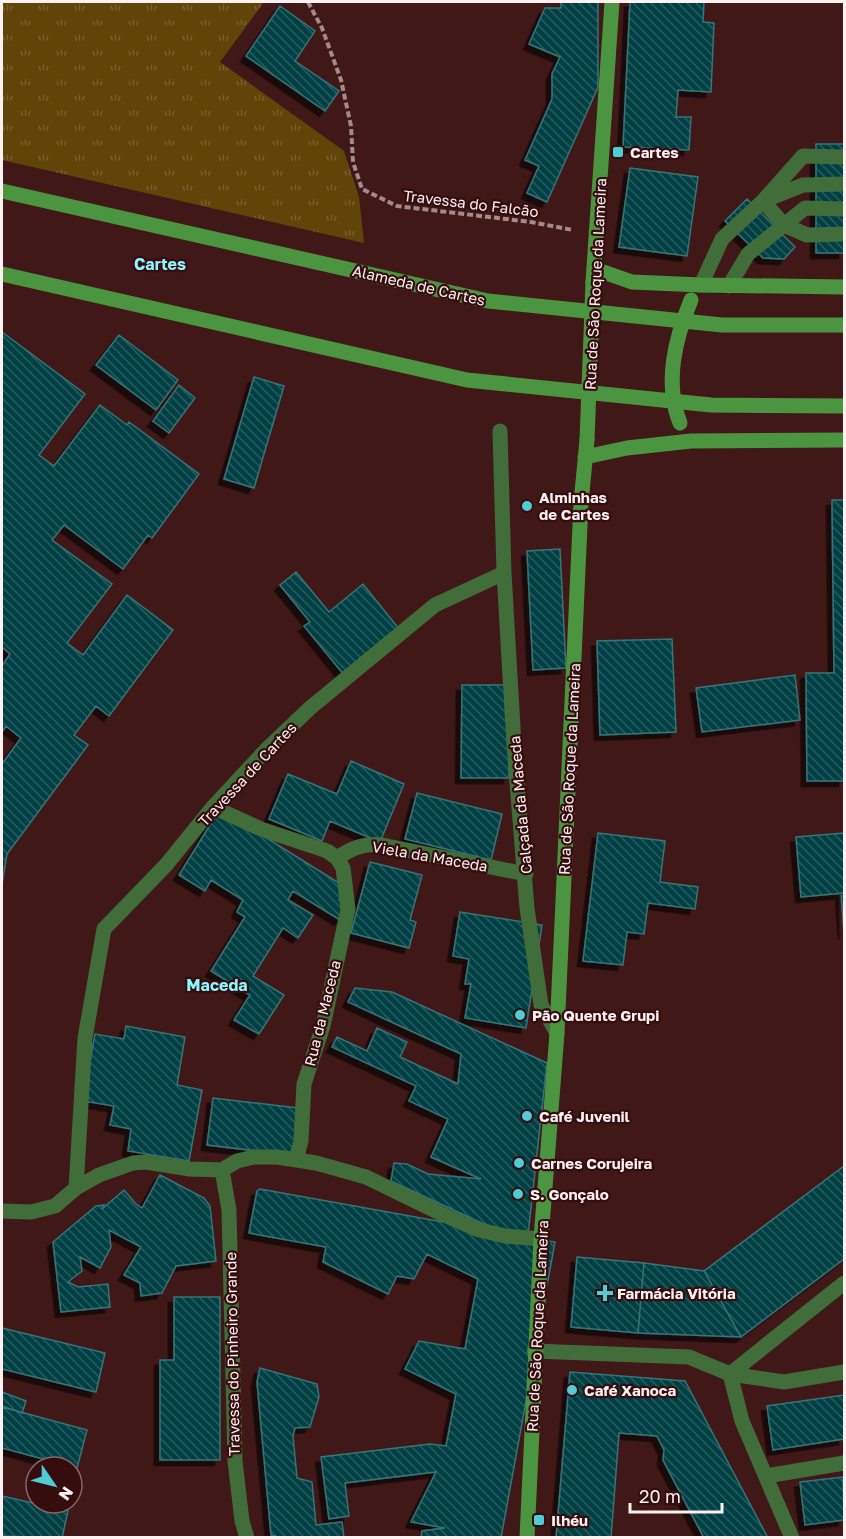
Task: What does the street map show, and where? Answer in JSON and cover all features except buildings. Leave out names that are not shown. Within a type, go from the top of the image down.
[{"type":"main road","name":"Rua de São Roque da Lameira","points":[[527,1538],[534,1351],[557,1033],[580,515],[587,440],[596,238],[612,2]]},
{"type":"main road","name":"Alameda de Cartes","points":[[2,191],[488,301],[722,325],[844,325]]},
{"type":"main road","points":[[2,274],[467,380],[711,405],[844,406]]},
{"type":"main road","points":[[594,275],[632,282],[844,287]]},
{"type":"main road","points":[[692,441],[680,423],[675,410],[672,393],[673,365],[679,332],[691,300],[701,285]]},
{"type":"main road","points":[[585,457],[627,448],[692,441],[844,440]]},
{"type":"street","points":[[701,285],[722,239],[763,201],[803,156],[844,157]]},
{"type":"street","points":[[763,201],[803,185],[844,184]]},
{"type":"street","points":[[763,201],[784,225],[807,235],[844,234]]},
{"type":"street","points":[[729,286],[748,254],[805,208],[844,209]]},
{"type":"street","points":[[500,431],[504,573]]},
{"type":"street","name":"Travessa de Cartes","points":[[76,1188],[85,1038],[104,929],[166,865],[213,807],[265,751],[310,708],[435,605],[504,573]]},
{"type":"street","name":"Calçada da Maceda","points":[[504,573],[514,745],[527,908],[541,1005],[557,1033]]},
{"type":"street","points":[[213,807],[261,829],[327,851],[340,863]]},
{"type":"street","name":"Viela da Maceda","points":[[340,863],[358,846],[382,845],[526,874]]},
{"type":"street","name":"Rua da Maceda","points":[[296,1160],[301,1141],[304,1084],[323,1026],[348,909],[340,863]]},
{"type":"street","points":[[2,1211],[32,1212],[55,1206],[76,1188],[99,1175],[139,1162],[190,1169],[222,1170],[237,1161],[254,1157],[316,1163],[366,1177],[476,1229],[504,1236],[541,1239]]},
{"type":"street","name":"Travessa do Pinheiro Grande","points":[[222,1170],[229,1210],[235,1461],[242,1521],[247,1538]]},
{"type":"street","points":[[730,1374],[844,1283]]},
{"type":"street","points":[[534,1351],[689,1357],[730,1374],[784,1382],[844,1372]]},
{"type":"street","points":[[730,1374],[742,1421],[792,1538]]},
{"type":"street","points":[[766,1476],[844,1463]]},
{"type":"path","name":"Travessa do Falcão","points":[[308,2],[322,28],[340,80],[351,126],[353,162],[362,189],[396,206],[531,222],[569,229],[596,238]]},
{"type":"green space","points":[[2,2],[264,2],[220,62],[344,151],[359,197],[364,243],[2,160]]},
{"type":"place","name":"Cartes","points":[[618,152]]},
{"type":"place","name":"Alminhas de Cartes","points":[[527,506]]},
{"type":"place","name":"Pão Quente Grupi","points":[[520,1015]]},
{"type":"place","name":"Café Juvenil","points":[[527,1116]]},
{"type":"place","name":"Carnes Corujeira","points":[[519,1163]]},
{"type":"place","name":"S. Gonçalo","points":[[518,1194]]},
{"type":"place","name":"Farmácia Vitória","points":[[605,1293]]},
{"type":"place","name":"Café Xanoca","points":[[572,1390]]},
{"type":"place","name":"Ilhéu","points":[[539,1520]]},
{"type":"district","name":"Cartes","points":[[160,264]]},
{"type":"district","name":"Maceda","points":[[217,985]]}]
